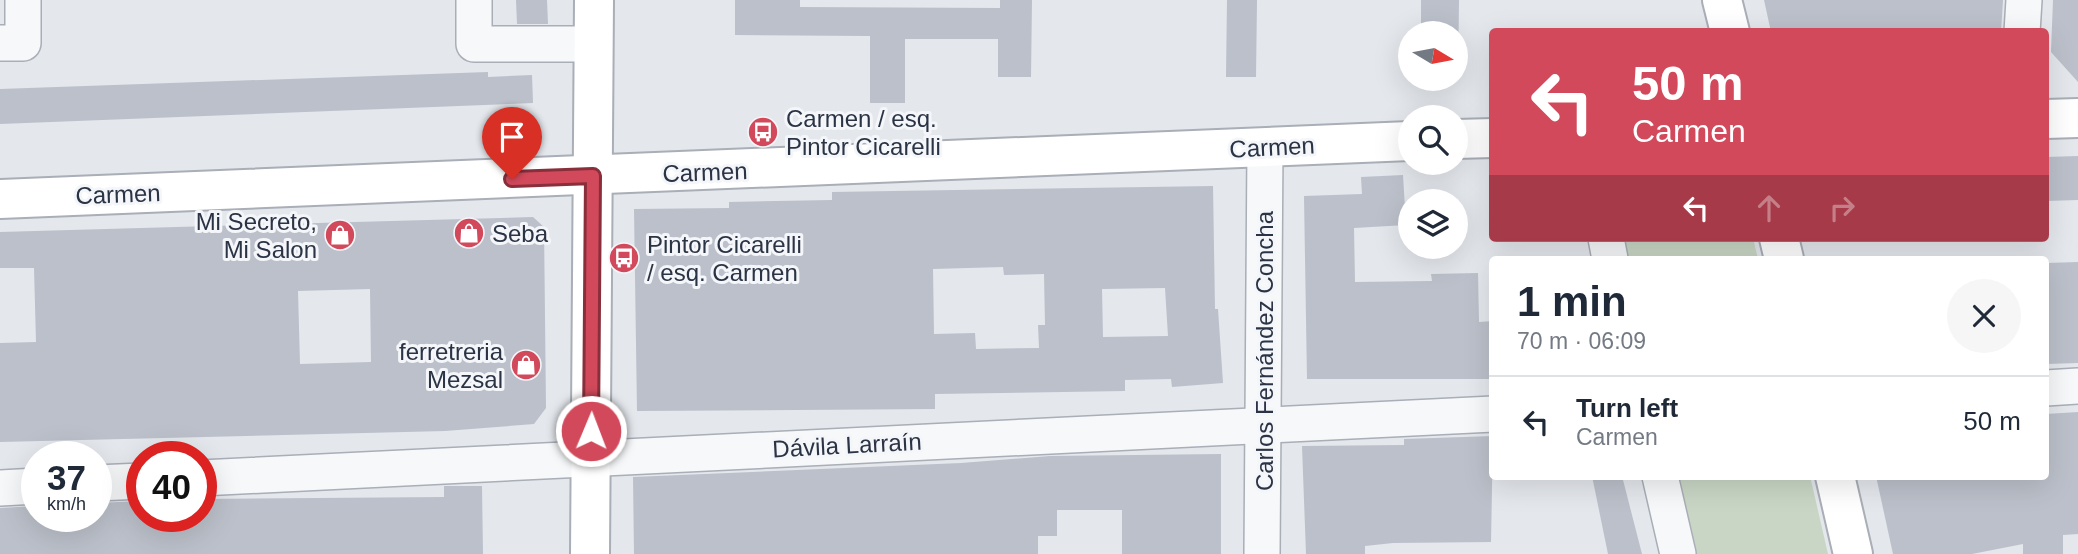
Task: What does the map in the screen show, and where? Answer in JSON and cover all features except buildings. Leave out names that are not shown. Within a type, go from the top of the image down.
[{"type":"main road","points":[[590,554],[594,0]]},
{"type":"main road","points":[[1722,0],[1729,28]]},
{"type":"main road","points":[[2049,119],[2078,118]]},
{"type":"main road","points":[[1468,139],[1489,138]]},
{"type":"main road","name":"Carmen","points":[[0,199],[1398,141]]},
{"type":"main road","points":[[1836,480],[1853,554]]},
{"type":"street","points":[[0,43],[23,43],[23,0]]},
{"type":"street","points":[[474,0],[474,44],[594,44]]},
{"type":"street","points":[[2022,28],[2024,0]]},
{"type":"street","name":"Carlos Fernández Concha","points":[[1262,554],[1265,147]]},
{"type":"street","points":[[2049,388],[2078,386]]},
{"type":"street","name":"Dávila Larraín","points":[[217,477],[1489,414]]},
{"type":"street","points":[[1661,480],[1678,554]]},
{"type":"street","points":[[0,488],[21,487]]},
{"type":"green space","points":[[1625,242],[1754,242],[1757,256],[1628,256]]},
{"type":"green space","points":[[1680,480],[1811,480],[1828,554],[1697,554]]},
{"type":"place","name":"Carmen / esq. Pintor Cicarelli","points":[[763,132]]},
{"type":"place","name":"Seba","points":[[469,233]]},
{"type":"place","name":"Mi Secreto, Mi Salon","points":[[340,235]]},
{"type":"place","name":"Pintor Cicarelli / esq. Carmen","points":[[624,258]]},
{"type":"place","name":"ferretreria Mezsal","points":[[526,365]]},
{"type":"route","points":[[512,179],[593,176],[591,431]]}]
